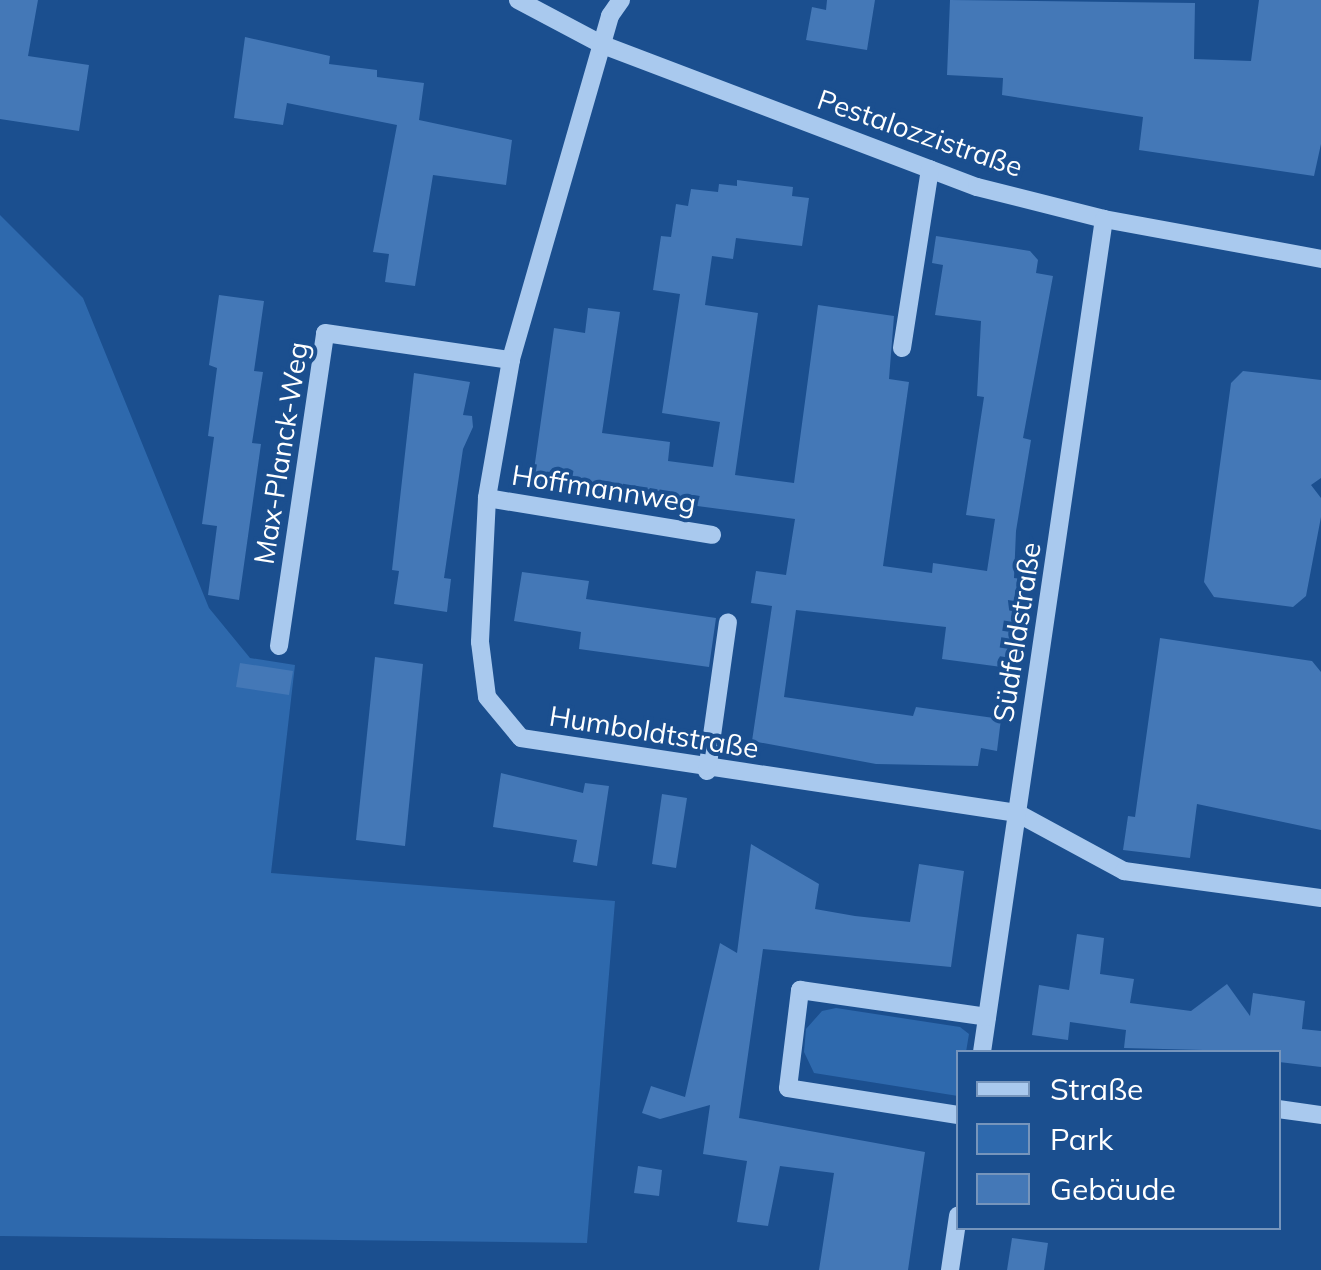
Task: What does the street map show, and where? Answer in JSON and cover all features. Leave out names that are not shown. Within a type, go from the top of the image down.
[{"type":"street","name":"Pestalozzistraße","points":[[518,0],[604,45],[930,169],[1104,220],[1321,259]]},
{"type":"street","name":"Humboldtstraße","points":[[621,0],[604,45],[511,360],[487,498],[480,642],[487,697],[521,738],[707,771],[1017,813]]},
{"type":"street","points":[[902,348],[930,169]]},
{"type":"street","name":"Südfeldstraße","points":[[982,1050],[1104,220]]},
{"type":"street","name":"Max-Planck-Weg","points":[[279,646],[325,333],[511,360]]},
{"type":"street","name":"Hoffmannweg","points":[[487,498],[712,535]]},
{"type":"street","points":[[707,771],[728,622]]},
{"type":"street","points":[[1017,813],[1124,871],[1321,898]]},
{"type":"street","points":[[956,1114],[788,1088],[800,990],[987,1017]]},
{"type":"street","points":[[1281,1108],[1321,1115]]},
{"type":"street","points":[[950,1270],[956,1230]]},
{"type":"green space","points":[[0,215],[83,298],[209,608],[250,658],[295,665],[271,873],[615,901],[587,1243],[0,1236]]},
{"type":"green space","points":[[836,1008],[960,1027],[969,1034],[966,1050],[956,1050],[956,1096],[814,1073],[804,1052],[806,1029],[822,1011]]},
{"type":"building","points":[[0,0],[38,0],[28,56],[89,65],[79,131],[0,119]]},
{"type":"building","points":[[827,0],[875,0],[867,50],[806,40],[812,7],[826,10]]},
{"type":"building","points":[[950,0],[1195,3],[1194,59],[1251,61],[1259,0],[1321,0],[1321,144],[1314,176],[1139,150],[1143,117],[1002,95],[1003,78],[947,75]]},
{"type":"building","points":[[245,37],[330,56],[329,64],[377,70],[377,77],[424,83],[419,120],[512,140],[506,185],[433,175],[415,286],[385,282],[389,254],[373,252],[397,125],[287,103],[283,125],[234,118]]},
{"type":"building","points":[[737,180],[793,187],[792,196],[809,198],[802,246],[736,238],[733,259],[712,256],[705,305],[758,313],[735,475],[794,483],[818,305],[894,316],[889,379],[909,382],[883,566],[932,573],[933,563],[987,571],[995,519],[966,515],[984,397],[977,396],[981,321],[935,315],[943,265],[932,263],[936,236],[1030,251],[1038,260],[1036,273],[1053,276],[1023,438],[1031,440],[1016,531],[1014,578],[1022,579],[1009,668],[942,659],[946,627],[796,610],[784,697],[913,716],[916,707],[1001,719],[997,751],[981,748],[978,766],[876,764],[752,741],[772,606],[751,603],[756,571],[786,575],[795,519],[532,484],[554,328],[585,333],[588,308],[620,312],[602,433],[670,442],[668,461],[713,467],[720,422],[662,413],[680,294],[653,290],[661,236],[671,237],[676,204],[688,206],[691,189],[718,192],[719,184],[737,186]]},
{"type":"building","points":[[219,295],[264,301],[254,371],[263,372],[252,443],[261,444],[239,600],[208,595],[217,526],[202,524],[214,437],[208,436],[217,368],[209,365]]},
{"type":"building","points":[[1243,371],[1321,380],[1321,478],[1311,485],[1321,498],[1321,517],[1306,596],[1293,607],[1214,597],[1204,582],[1231,383]]},
{"type":"building","points":[[414,373],[470,382],[463,415],[472,416],[473,427],[463,449],[444,578],[451,579],[447,612],[394,604],[399,571],[392,570]]},
{"type":"building","points":[[522,572],[589,581],[586,599],[716,618],[709,667],[579,649],[581,632],[514,621]]},
{"type":"building","points":[[1160,638],[1312,661],[1321,672],[1321,830],[1197,804],[1190,858],[1123,850],[1128,816],[1135,817]]},
{"type":"building","points":[[375,657],[423,664],[405,846],[356,840]]},
{"type":"building","points":[[240,663],[293,671],[289,695],[236,687]]},
{"type":"building","points":[[501,773],[583,793],[585,783],[609,786],[597,866],[573,862],[577,840],[493,827]]},
{"type":"building","points":[[662,794],[687,798],[676,868],[652,864]]},
{"type":"building","points":[[751,844],[819,884],[815,909],[855,916],[910,922],[919,864],[964,871],[951,967],[763,949],[739,1118],[925,1152],[908,1270],[819,1270],[834,1173],[780,1166],[768,1226],[737,1222],[747,1161],[703,1154],[710,1105],[660,1119],[642,1113],[651,1086],[685,1097],[720,943],[737,953]]},
{"type":"building","points":[[1077,934],[1104,938],[1100,974],[1134,979],[1130,1003],[1191,1011],[1227,984],[1250,1016],[1253,993],[1305,1001],[1302,1029],[1321,1031],[1321,1067],[1281,1062],[1281,1050],[1124,1048],[1126,1030],[1070,1022],[1068,1040],[1032,1035],[1039,985],[1069,990]]},
{"type":"building","points":[[638,1166],[662,1170],[659,1196],[634,1193]]},
{"type":"building","points":[[1012,1238],[1048,1243],[1044,1270],[1007,1270]]}]
